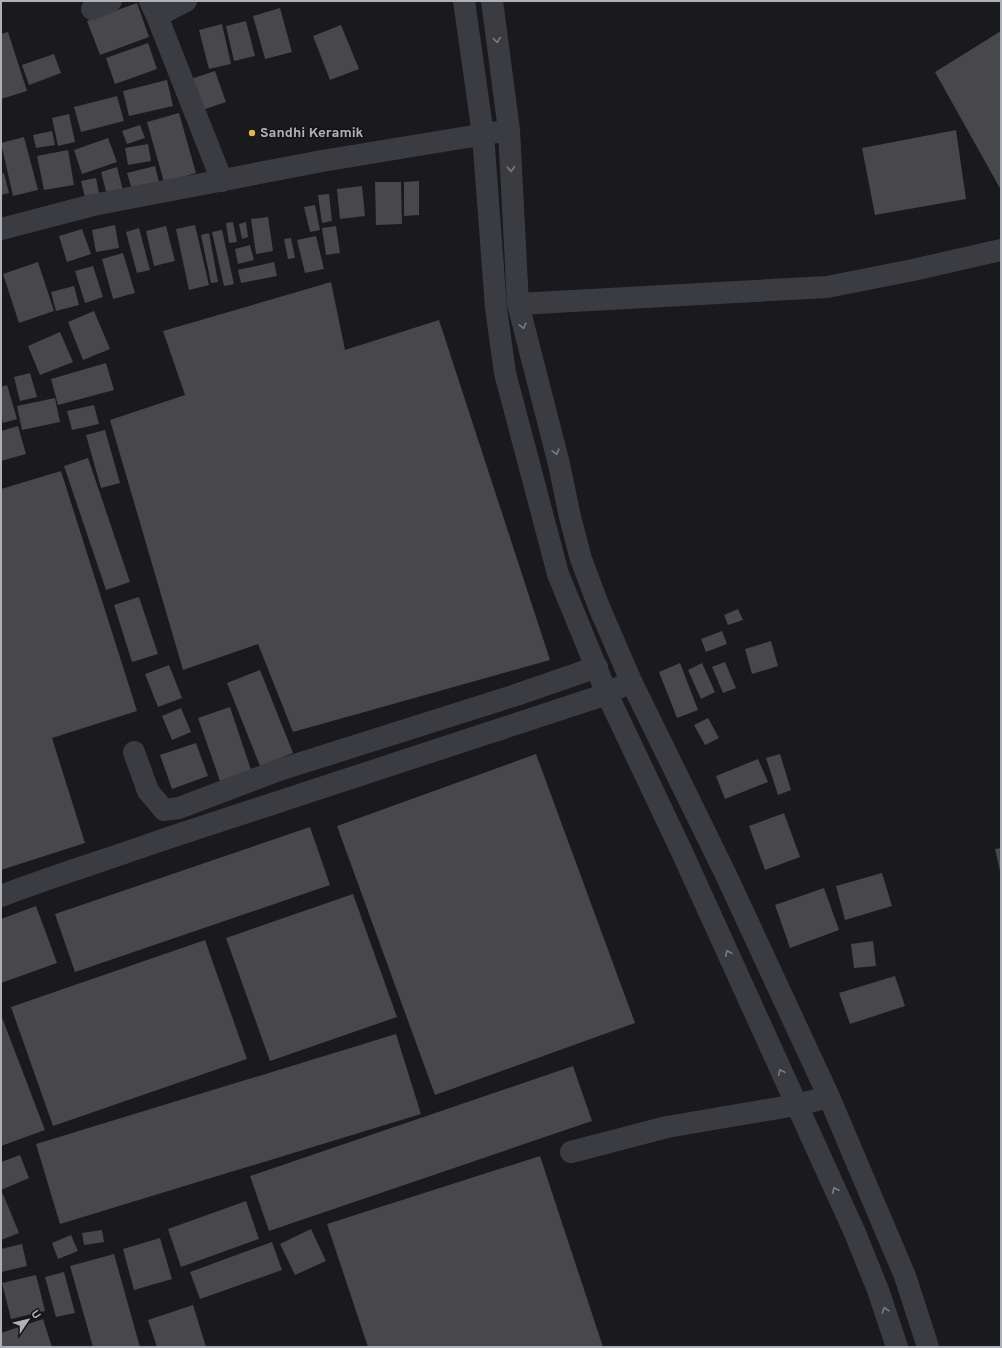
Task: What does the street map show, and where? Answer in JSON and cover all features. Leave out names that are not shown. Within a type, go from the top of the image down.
[{"type":"street","points":[[186,1],[154,9],[222,181]]},
{"type":"street","points":[[464,1],[483,135],[496,308],[505,373],[558,574],[598,668],[607,694],[684,857],[855,1233],[878,1290],[897,1347]]},
{"type":"street","points":[[492,1],[509,130],[518,304],[559,464],[581,559],[599,607],[631,681],[726,875],[829,1097],[905,1276],[928,1347]]},
{"type":"street","points":[[1,229],[93,204],[222,181],[322,161],[509,130]]},
{"type":"street","points":[[518,304],[827,287],[1001,250]]},
{"type":"street","points":[[134,752],[148,791],[164,810],[179,808],[279,770],[598,668]]},
{"type":"street","points":[[1,896],[159,841],[607,694],[631,681]]},
{"type":"street","points":[[571,1152],[667,1127],[796,1105],[829,1097]]},
{"type":"building","points":[[137,3],[149,37],[100,55],[87,21]]},
{"type":"building","points":[[280,8],[292,52],[265,59],[253,16]]},
{"type":"building","points":[[246,21],[255,56],[234,61],[226,26]]},
{"type":"building","points":[[222,24],[231,64],[209,69],[199,30]]},
{"type":"building","points":[[341,25],[359,69],[330,80],[313,36]]},
{"type":"building","points":[[1001,31],[1001,190],[935,72]]},
{"type":"building","points":[[8,32],[27,91],[1,99],[1,34]]},
{"type":"building","points":[[148,43],[157,69],[115,84],[106,58]]},
{"type":"building","points":[[54,54],[61,73],[29,85],[22,65]]},
{"type":"building","points":[[215,71],[226,102],[202,110],[191,79]]},
{"type":"building","points":[[167,80],[173,106],[129,116],[123,91]]},
{"type":"building","points":[[117,96],[124,121],[81,132],[74,107]]},
{"type":"building","points":[[179,113],[196,173],[164,182],[147,122]]},
{"type":"building","points":[[69,114],[75,142],[58,146],[52,118]]},
{"type":"building","points":[[140,125],[145,138],[127,144],[122,131]]},
{"type":"building","points":[[956,130],[966,199],[875,215],[862,148]]},
{"type":"building","points":[[52,131],[55,145],[36,148],[33,135]]},
{"type":"building","points":[[24,137],[38,190],[13,196],[1,143]]},
{"type":"building","points":[[108,138],[117,162],[82,174],[74,150]]},
{"type":"building","points":[[148,144],[151,161],[128,165],[125,148]]},
{"type":"building","points":[[68,150],[74,185],[44,190],[37,156]]},
{"type":"building","points":[[155,166],[160,186],[133,193],[127,173]]},
{"type":"building","points":[[117,167],[123,190],[107,195],[101,172]]},
{"type":"building","points":[[4,173],[9,193],[1,195],[1,174]]},
{"type":"building","points":[[96,178],[100,198],[86,201],[81,181]]},
{"type":"building","points":[[419,181],[419,215],[404,216],[404,182]]},
{"type":"building","points":[[375,182],[401,182],[402,224],[376,225]]},
{"type":"building","points":[[362,186],[365,216],[340,219],[337,189]]},
{"type":"building","points":[[329,194],[332,221],[322,223],[318,195]]},
{"type":"building","points":[[315,205],[320,230],[310,232],[304,207]]},
{"type":"building","points":[[268,217],[273,251],[256,254],[251,219]]},
{"type":"building","points":[[233,222],[237,242],[229,243],[226,223]]},
{"type":"building","points":[[246,222],[248,237],[242,239],[239,224]]},
{"type":"building","points":[[115,225],[119,248],[96,252],[92,230]]},
{"type":"building","points":[[195,225],[209,285],[189,290],[176,229]]},
{"type":"building","points":[[166,226],[175,261],[154,266],[146,231]]},
{"type":"building","points":[[336,226],[340,253],[326,255],[322,228]]},
{"type":"building","points":[[139,228],[150,270],[137,273],[126,232]]},
{"type":"building","points":[[82,229],[91,254],[67,262],[59,236]]},
{"type":"building","points":[[222,230],[234,284],[224,286],[212,232]]},
{"type":"building","points":[[209,233],[218,282],[211,283],[201,235]]},
{"type":"building","points":[[316,236],[324,269],[305,273],[297,240]]},
{"type":"building","points":[[291,238],[295,258],[288,259],[284,239]]},
{"type":"building","points":[[250,245],[254,260],[238,264],[235,249]]},
{"type":"building","points":[[123,253],[135,293],[113,299],[102,259]]},
{"type":"building","points":[[38,262],[54,311],[19,323],[3,274]]},
{"type":"building","points":[[274,262],[277,276],[241,283],[238,270]]},
{"type":"building","points":[[93,266],[103,297],[85,303],[75,271]]},
{"type":"building","points":[[331,282],[345,350],[439,320],[550,660],[293,732],[258,644],[183,670],[110,420],[185,395],[163,331]]},
{"type":"building","points":[[74,286],[79,305],[56,311],[51,292]]},
{"type":"building","points":[[94,311],[110,349],[83,360],[68,322]]},
{"type":"building","points":[[60,332],[73,362],[40,375],[28,346]]},
{"type":"building","points":[[106,363],[114,390],[58,405],[51,379]]},
{"type":"building","points":[[30,373],[37,397],[20,401],[14,377]]},
{"type":"building","points":[[7,385],[17,419],[3,423],[1,415],[1,387]]},
{"type":"building","points":[[55,398],[60,422],[22,430],[17,406]]},
{"type":"building","points":[[94,405],[99,424],[72,430],[67,411]]},
{"type":"building","points":[[18,426],[26,454],[1,461],[1,431]]},
{"type":"building","points":[[105,430],[120,483],[101,488],[86,435]]},
{"type":"building","points":[[88,458],[130,582],[106,590],[64,466]]},
{"type":"building","points":[[61,471],[137,711],[52,738],[85,843],[1,870],[1,489]]},
{"type":"building","points":[[139,597],[158,654],[132,662],[114,605]]},
{"type":"building","points":[[738,609],[743,620],[728,625],[724,615]]},
{"type":"building","points":[[722,631],[727,644],[706,652],[701,639]]},
{"type":"building","points":[[771,641],[778,666],[752,674],[745,649]]},
{"type":"building","points":[[725,662],[736,688],[723,693],[712,667]]},
{"type":"building","points":[[680,663],[698,710],[677,718],[659,672]]},
{"type":"building","points":[[702,663],[715,692],[701,699],[688,670]]},
{"type":"building","points":[[169,665],[182,698],[158,707],[145,674]]},
{"type":"building","points":[[260,670],[293,753],[260,766],[227,683]]},
{"type":"building","points":[[230,707],[251,770],[220,781],[198,718]]},
{"type":"building","points":[[181,708],[191,732],[172,740],[162,716]]},
{"type":"building","points":[[708,718],[719,738],[705,745],[694,725]]},
{"type":"building","points":[[196,743],[208,776],[172,789],[160,755]]},
{"type":"building","points":[[536,754],[635,1023],[435,1095],[337,826]]},
{"type":"building","points":[[780,754],[791,790],[778,795],[766,758]]},
{"type":"building","points":[[758,759],[768,782],[725,799],[716,776]]},
{"type":"building","points":[[784,813],[800,857],[765,870],[749,826]]},
{"type":"building","points":[[310,827],[330,885],[75,972],[55,914]]},
{"type":"building","points":[[1001,848],[1001,871],[1000,871],[995,849]]},
{"type":"building","points":[[882,873],[892,906],[845,920],[836,886]]},
{"type":"building","points":[[824,888],[839,930],[790,948],[775,905]]},
{"type":"building","points":[[353,894],[397,1017],[270,1061],[226,938]]},
{"type":"building","points":[[36,906],[57,963],[1,983],[1,919]]},
{"type":"building","points":[[205,940],[247,1059],[53,1126],[11,1007]]},
{"type":"building","points":[[873,941],[876,966],[854,968],[851,944]]},
{"type":"building","points":[[895,976],[905,1006],[850,1024],[839,993]]},
{"type":"building","points":[[1,1015],[45,1130],[1,1146]]},
{"type":"building","points":[[396,1034],[421,1114],[60,1224],[36,1144]]},
{"type":"building","points":[[573,1066],[592,1121],[269,1231],[250,1176]]},
{"type":"building","points":[[20,1155],[29,1178],[1,1190],[1,1162]]},
{"type":"building","points":[[540,1156],[603,1347],[368,1347],[327,1224]]},
{"type":"building","points":[[3,1194],[19,1233],[1,1240],[1,1195]]},
{"type":"building","points":[[246,1201],[259,1239],[181,1267],[168,1229]]},
{"type":"building","points":[[311,1229],[326,1261],[295,1275],[280,1244]]},
{"type":"building","points":[[102,1230],[104,1242],[84,1245],[82,1233]]},
{"type":"building","points":[[71,1235],[78,1251],[58,1259],[52,1243]]},
{"type":"building","points":[[160,1238],[172,1279],[134,1290],[123,1249]]},
{"type":"building","points":[[272,1242],[282,1270],[200,1299],[190,1272]]},
{"type":"building","points":[[22,1244],[27,1266],[1,1272],[1,1249]]},
{"type":"building","points":[[114,1254],[140,1347],[93,1347],[70,1266]]},
{"type":"building","points":[[64,1272],[75,1313],[56,1317],[45,1277]]},
{"type":"building","points":[[36,1275],[45,1311],[11,1319],[2,1283]]},
{"type":"building","points":[[193,1305],[206,1347],[157,1347],[148,1320]]},
{"type":"building","points":[[43,1319],[52,1347],[1,1347],[1,1333]]},
{"type":"place","name":"Sandhi Keramik","points":[[252,133]]}]
